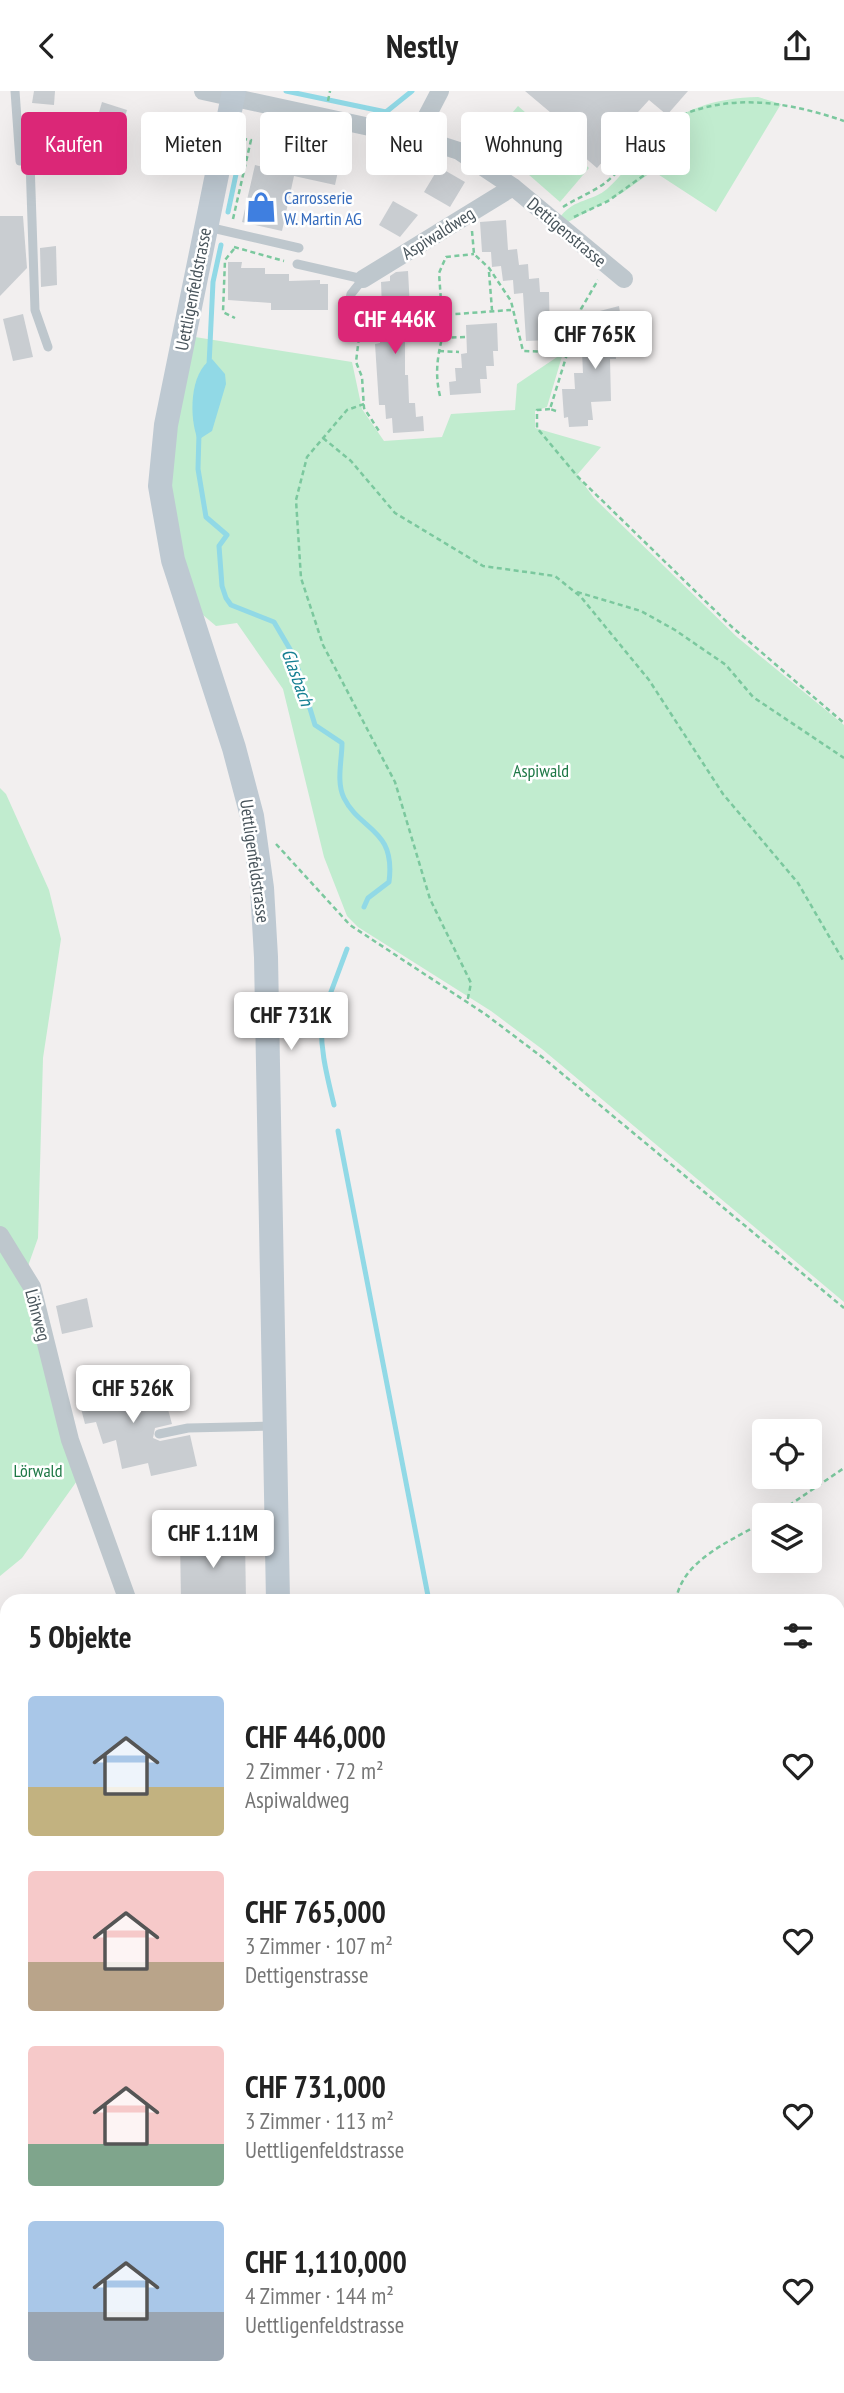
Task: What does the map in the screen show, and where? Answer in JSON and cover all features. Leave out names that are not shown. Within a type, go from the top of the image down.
[{"type":"main road","name":"Uettligenfeldstrasse","points":[[216,175],[166,425],[160,470],[162,503],[173,560],[234,748],[252,816],[262,888],[267,957],[278,1594]]},
{"type":"street","name":"Dettigenstrasse","points":[[203,91],[233,95],[366,126]]},
{"type":"street","points":[[429,112],[440,91]]},
{"type":"street","name":"Dettigenstrasse","points":[[447,147],[459,151],[513,187],[617,273]]},
{"type":"street","name":"Aspiwaldweg","points":[[365,278],[513,187]]},
{"type":"street","name":"Löhrweg","points":[[0,1235],[32,1287],[70,1440],[125,1594]]},
{"type":"lane","points":[[15,91],[20,161],[30,161],[35,310],[48,347]]},
{"type":"lane","points":[[206,227],[299,248]]},
{"type":"lane","points":[[297,264],[365,278],[351,294],[348,309]]},
{"type":"lane","points":[[159,1434],[188,1429],[275,1426]]},
{"type":"path","points":[[772,98],[844,121]]},
{"type":"path","points":[[552,220],[566,205],[612,177],[662,122],[707,101]]},
{"type":"path","points":[[246,139],[251,140],[246,167]]},
{"type":"path","points":[[235,318],[223,311],[225,260],[234,249],[234,233],[245,175]]},
{"type":"path","points":[[576,215],[608,201],[644,175]]},
{"type":"path","points":[[471,223],[474,254],[489,268],[511,301],[523,351],[554,352],[569,347]]},
{"type":"path","points":[[234,249],[297,264]]},
{"type":"path","points":[[440,396],[436,379],[442,338],[439,273],[446,257],[474,254]]},
{"type":"path","points":[[489,268],[492,310]]},
{"type":"path","points":[[550,409],[585,300],[617,273]]},
{"type":"path","points":[[365,278],[356,362],[362,377],[364,404],[379,431]]},
{"type":"path","points":[[442,315],[512,310]]},
{"type":"path","points":[[442,338],[465,337]]},
{"type":"path","points":[[439,351],[459,352]]},
{"type":"path","points":[[364,404],[347,410],[307,457],[296,500],[295,522],[305,597],[323,645],[395,782],[430,899],[471,983],[467,1003]]},
{"type":"path","points":[[556,411],[537,410],[536,423],[540,435],[556,453],[732,627],[844,723]]},
{"type":"path","points":[[323,438],[351,461],[395,513],[483,566],[555,576],[574,591],[649,680],[746,824],[797,883],[844,962]]},
{"type":"path","points":[[574,591],[641,611],[675,630],[726,665],[753,697],[844,758]]},
{"type":"path","points":[[252,816],[350,925],[542,1057],[844,1308]]},
{"type":"path","points":[[793,1503],[844,1468]]},
{"type":"path","points":[[677,1594],[685,1577],[697,1564],[752,1529]]},
{"type":"green space","points":[[758,97],[781,104],[716,212],[659,175],[690,175],[688,112],[728,100]]},
{"type":"green space","points":[[518,106],[525,112],[513,112]]},
{"type":"green space","points":[[529,175],[583,175],[560,202]]},
{"type":"green space","points":[[621,175],[647,175],[622,193],[568,222],[561,216],[572,206],[607,189]]},
{"type":"green space","name":"Aspiwald","points":[[195,337],[352,362],[362,409],[384,441],[442,437],[451,414],[515,410],[517,384],[563,353],[547,407],[535,411],[535,428],[601,447],[577,475],[594,498],[737,637],[844,725],[844,1302],[542,1049],[491,1011],[358,927],[347,916],[324,857],[283,689],[237,623],[216,626],[203,615],[175,539],[169,455]]},
{"type":"green space","name":"Lörwald","points":[[0,788],[6,794],[49,890],[61,939],[43,1058],[38,1238],[28,1266],[79,1478],[22,1558],[0,1576]]},
{"type":"water","points":[[212,359],[225,374],[226,384],[212,431],[198,440],[192,409],[195,385],[204,365]]},
{"type":"building","points":[[34,91],[55,91],[54,105],[32,103]]},
{"type":"building","points":[[525,91],[688,91],[670,112],[663,112],[649,100],[638,112],[601,112],[601,163],[597,168],[587,159],[587,112],[550,112]]},
{"type":"building","points":[[102,102],[127,110],[126,112],[99,112]]},
{"type":"building","points":[[255,165],[260,166],[260,175],[337,175],[335,185],[294,176],[282,231],[242,222]]},
{"type":"building","points":[[447,172],[465,182],[450,207],[424,192],[434,175],[447,175]]},
{"type":"building","points":[[393,201],[418,215],[400,237],[379,225]]},
{"type":"building","points":[[0,216],[23,216],[27,268],[0,296]]},
{"type":"building","points":[[506,220],[508,250],[517,249],[519,265],[528,264],[529,279],[539,278],[540,292],[549,292],[550,340],[526,341],[523,293],[514,294],[513,280],[503,281],[501,266],[492,267],[491,252],[482,252],[480,222]]},
{"type":"building","points":[[56,246],[57,285],[41,287],[40,248]]},
{"type":"building","points":[[228,262],[242,262],[241,268],[265,268],[265,274],[289,274],[289,281],[320,280],[320,284],[328,284],[328,310],[271,310],[271,303],[228,300]]},
{"type":"building","points":[[408,271],[410,308],[405,308],[405,375],[408,375],[409,403],[415,403],[416,417],[423,416],[424,431],[393,433],[392,418],[386,419],[385,405],[379,405],[375,344],[380,343],[378,309],[382,309],[381,282],[390,281],[390,276],[396,272]]},
{"type":"building","points":[[619,306],[625,345],[615,345],[616,359],[610,359],[611,401],[591,402],[593,420],[588,420],[588,426],[569,427],[568,417],[564,418],[562,389],[575,389],[574,373],[583,373],[582,352],[598,351],[596,312]]},
{"type":"building","points":[[23,314],[33,357],[13,361],[3,319]]},
{"type":"building","points":[[497,323],[498,351],[493,351],[494,366],[486,366],[487,379],[480,379],[481,393],[450,395],[449,382],[456,381],[455,368],[462,368],[461,354],[467,353],[466,325]]},
{"type":"building","points":[[87,1298],[93,1327],[62,1334],[56,1306]]},
{"type":"building","points":[[121,1365],[133,1410],[166,1402],[172,1424],[155,1428],[153,1438],[160,1441],[190,1435],[197,1466],[151,1476],[148,1463],[122,1469],[116,1440],[103,1444],[96,1422],[85,1424],[78,1397],[89,1393],[84,1375]]},
{"type":"building","points":[[245,1539],[246,1594],[181,1594],[180,1540]]},
{"type":"waterway","name":"Glasbach","points":[[286,91],[386,112],[412,91]]},
{"type":"waterway","name":"Glasbach","points":[[228,212],[236,175]]},
{"type":"waterway","name":"Glasbach","points":[[209,365],[213,282],[221,245]]},
{"type":"waterway","name":"Glasbach","points":[[199,433],[198,469],[206,517],[227,535],[219,546],[222,586],[226,598],[231,605],[274,622],[294,656],[315,725],[342,743],[340,778],[344,798],[351,809],[382,840],[387,851],[390,864],[389,882],[368,898],[364,907]]},
{"type":"waterway","points":[[334,1105],[326,1072],[321,1027],[322,1016],[347,949]]},
{"type":"waterway","points":[[338,1131],[428,1594]]},
{"type":"place","name":"Carrosserie W. Martin AG","points":[[261,207]]}]
